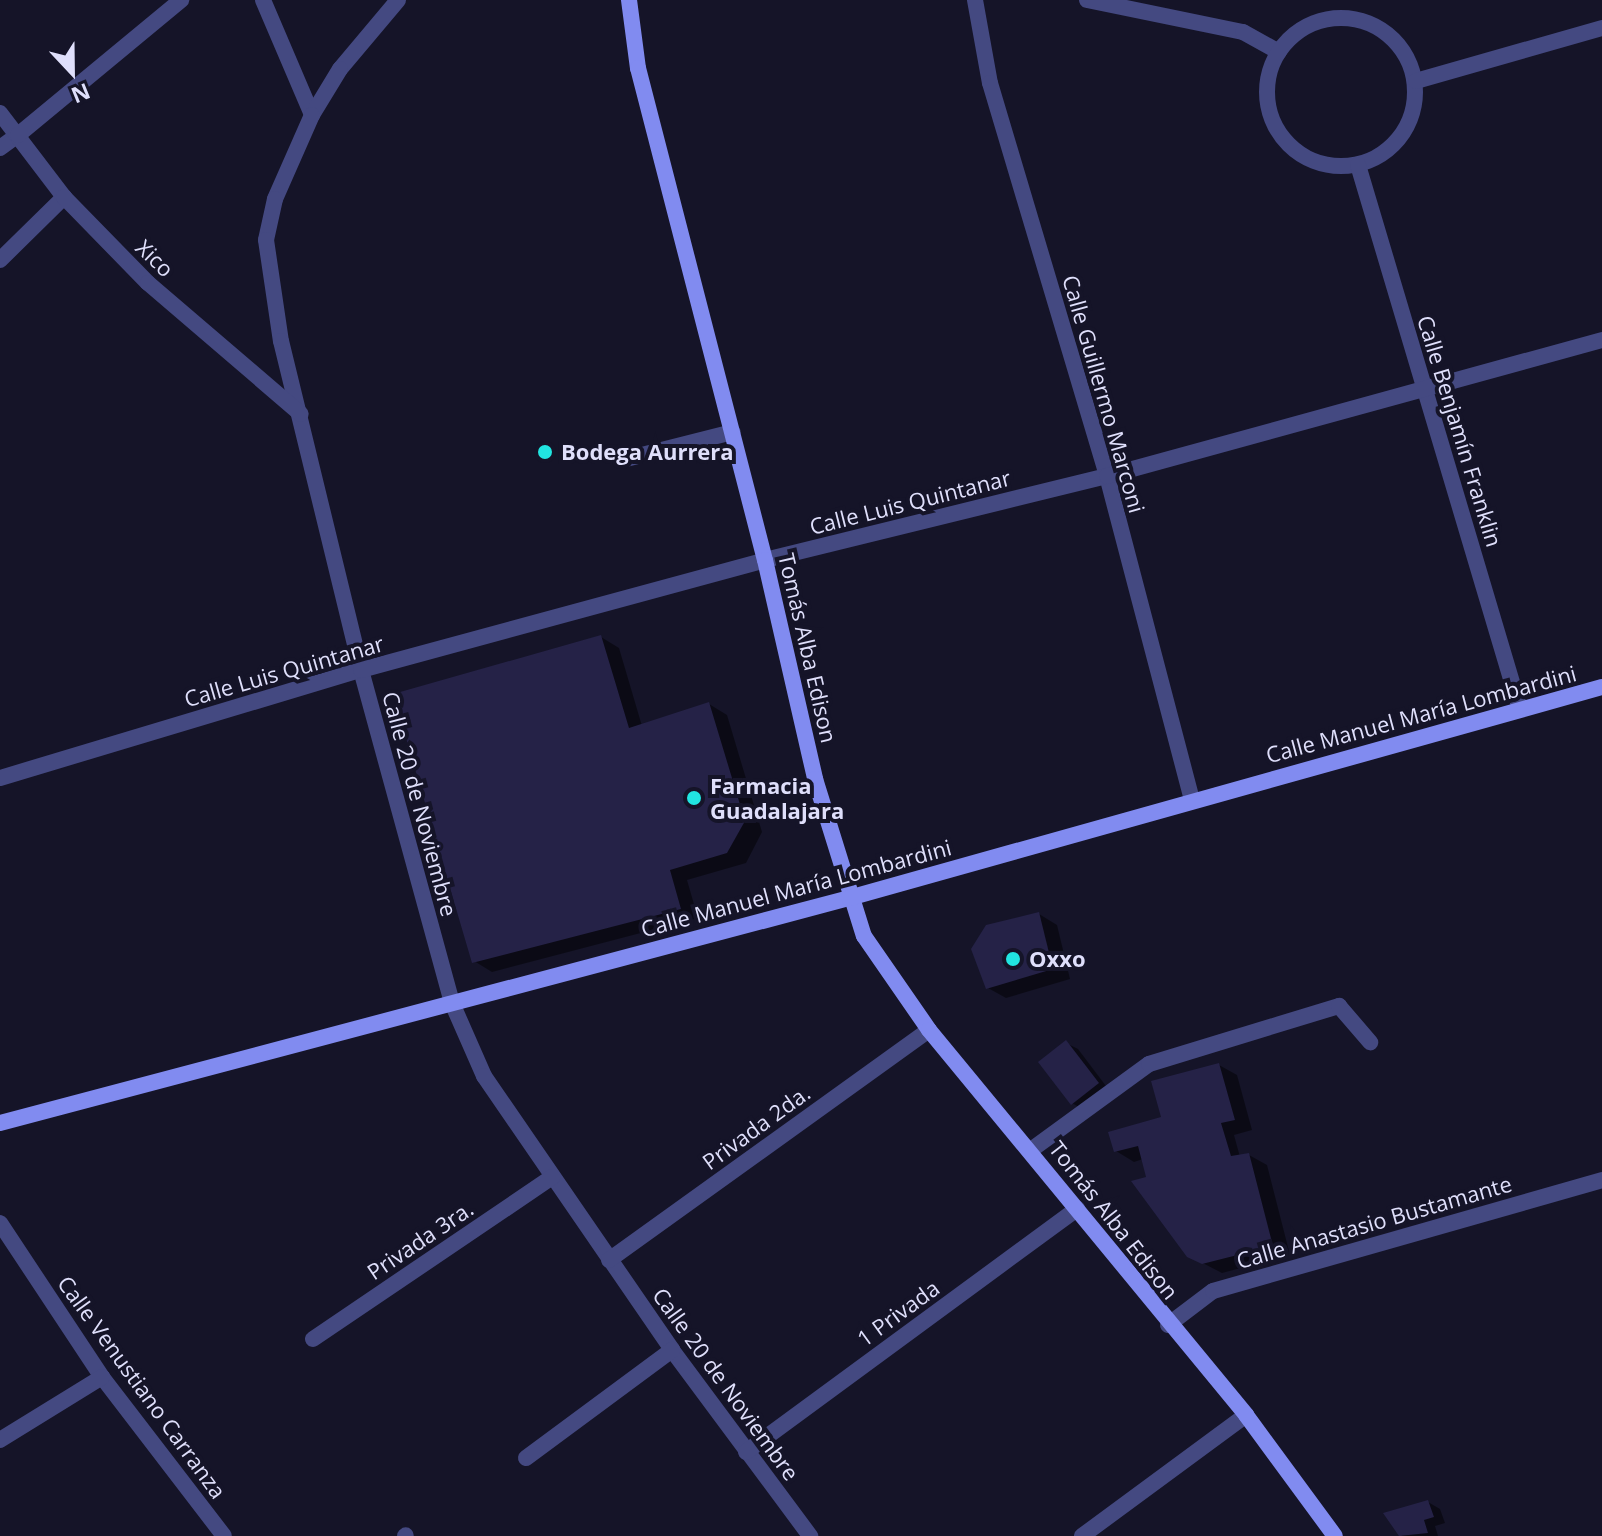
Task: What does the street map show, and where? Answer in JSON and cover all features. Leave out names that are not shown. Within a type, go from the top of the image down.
[{"type":"street","points":[[0,148],[181,0]]},
{"type":"street","points":[[263,0],[312,115]]},
{"type":"street","name":"Calle 20 de Noviembre","points":[[398,0],[340,69],[312,115],[275,199],[266,240],[273,302],[361,670],[452,1003],[504,1112],[672,1350],[810,1536]]},
{"type":"street","name":"Tomás Alba Edison","points":[[629,0],[641,83],[733,432],[815,779],[849,898],[864,936],[929,1030],[1031,1150],[1168,1325],[1246,1415],[1335,1536]]},
{"type":"street","name":"Calle Guillermo Marconi","points":[[975,0],[990,83],[1107,476],[1192,800]]},
{"type":"street","points":[[1087,0],[1243,32],[1279,52]]},
{"type":"street","points":[[1352,19],[1355,0]]},
{"type":"street","points":[[1352,19],[1394,39],[1416,81],[1409,125],[1396,143],[1358,165],[1332,167],[1308,159],[1273,124],[1267,100],[1268,75],[1279,52],[1313,24],[1352,19]]},
{"type":"street","points":[[1416,81],[1602,28]]},
{"type":"street","name":"Xico","points":[[0,113],[64,197],[148,283],[301,414]]},
{"type":"street","name":"Calle Benjamín Franklin","points":[[1358,165],[1520,709]]},
{"type":"street","points":[[0,260],[64,197]]},
{"type":"street","name":"Calle Luis Quintanar","points":[[0,778],[361,670],[765,560],[1107,476],[1602,340]]},
{"type":"street","points":[[626,459],[733,432]]},
{"type":"street","name":"Calle Manuel María Lombardini","points":[[0,1123],[849,898],[1192,800],[1602,689]]},
{"type":"street","points":[[1031,1150],[1149,1064],[1339,1006],[1370,1042]]},
{"type":"street","name":"Privada 2da.","points":[[609,1260],[929,1030]]},
{"type":"street","name":"Privada 3ra.","points":[[313,1339],[552,1177]]},
{"type":"street","name":"Calle Anastasio Bustamante","points":[[1168,1325],[1213,1291],[1602,1180]]},
{"type":"street","name":"1 Privada","points":[[746,1452],[1077,1209]]},
{"type":"street","name":"Calle Venustiano Carranza","points":[[0,1223],[102,1377],[224,1536]]},
{"type":"street","points":[[526,1458],[672,1350]]},
{"type":"street","points":[[0,1440],[102,1377]]},
{"type":"street","points":[[1082,1536],[1246,1415]]},
{"type":"building","points":[[601,635],[629,728],[709,702],[745,821],[727,853],[670,870],[681,909],[472,963],[393,694]]},
{"type":"building","name":"Oxxo","points":[[1039,912],[1053,969],[986,989],[971,949],[986,925]]},
{"type":"building","points":[[1066,1040],[1099,1083],[1071,1105],[1038,1062]]},
{"type":"building","points":[[1219,1063],[1235,1120],[1221,1123],[1231,1156],[1249,1153],[1273,1246],[1202,1264],[1187,1257],[1131,1181],[1146,1177],[1138,1146],[1114,1152],[1108,1132],[1161,1117],[1151,1081]]},
{"type":"building","points":[[1428,1500],[1434,1517],[1424,1520],[1428,1533],[1399,1536],[1383,1513]]},
{"type":"place","name":"Bodega Aurrera","points":[[545,452]]},
{"type":"place","name":"Farmacia Guadalajara","points":[[694,798]]},
{"type":"place","name":"Oxxo","points":[[1013,959]]}]
